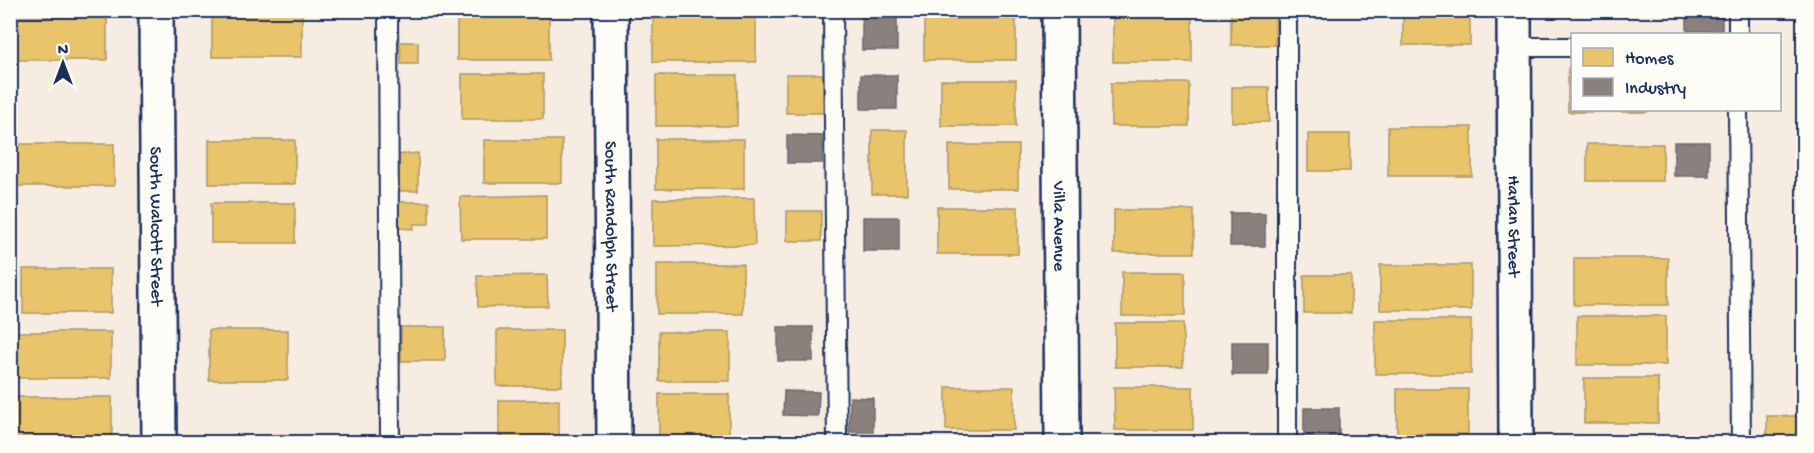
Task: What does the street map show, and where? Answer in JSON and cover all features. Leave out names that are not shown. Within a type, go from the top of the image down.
[{"type":"street","name":"South Walcott Street","points":[[156,10],[159,442]]},
{"type":"street","name":"South Randolph Street","points":[[611,10],[614,442]]},
{"type":"street","name":"Villa Avenue","points":[[1059,10],[1062,442]]},
{"type":"street","name":"Harlan Street","points":[[1514,10],[1516,442]]},
{"type":"lane","points":[[388,10],[390,442]]},
{"type":"lane","points":[[833,10],[837,442]]},
{"type":"lane","points":[[1287,10],[1287,442]]},
{"type":"lane","points":[[1738,10],[1738,33]]},
{"type":"lane","points":[[1514,47],[1571,47]]},
{"type":"lane","points":[[1738,111],[1741,442]]},
{"type":"building: Homes","points":[[653,10],[756,10],[756,62],[653,62]]},
{"type":"building: Homes","points":[[1231,10],[1275,10],[1275,45],[1231,45]]},
{"type":"building: Homes","points":[[1403,10],[1470,10],[1470,45],[1403,45]]},
{"type":"building: Homes","points":[[212,12],[302,12],[302,57],[212,57]]},
{"type":"building: Homes","points":[[457,16],[549,16],[549,60],[457,60]]},
{"type":"building: Homes","points":[[10,17],[107,17],[107,60],[10,60]]},
{"type":"building: Homes","points":[[1113,18],[1192,18],[1192,62],[1113,62]]},
{"type":"building: Homes","points":[[924,19],[1016,19],[1016,60],[924,60]]},
{"type":"building: Homes","points":[[400,42],[418,42],[418,64],[401,64]]},
{"type":"building: Homes","points":[[1568,68],[1571,68],[1571,111],[1647,111],[1647,112],[1568,112]]},
{"type":"building: Homes","points":[[462,74],[543,74],[543,119],[462,119]]},
{"type":"building: Homes","points":[[786,74],[823,74],[823,113],[786,113]]},
{"type":"building: Homes","points":[[656,75],[737,75],[737,126],[656,126]]},
{"type":"building: Homes","points":[[941,80],[1016,80],[1016,126],[941,126]]},
{"type":"building: Homes","points":[[1111,83],[1189,83],[1189,126],[1111,126]]},
{"type":"building: Homes","points":[[1232,87],[1269,87],[1269,122],[1232,122]]},
{"type":"building: Homes","points":[[1388,127],[1472,127],[1472,176],[1388,176]]},
{"type":"building: Homes","points":[[872,130],[907,130],[907,194],[872,194]]},
{"type":"building: Homes","points":[[1308,134],[1350,134],[1350,171],[1308,171]]},
{"type":"building: Homes","points":[[656,139],[744,139],[744,189],[656,189]]},
{"type":"building: Homes","points":[[209,140],[295,140],[295,184],[209,184]]},
{"type":"building: Homes","points":[[484,140],[562,140],[562,183],[484,183]]},
{"type":"building: Homes","points":[[10,144],[114,144],[114,186],[10,186]]},
{"type":"building: Homes","points":[[1587,144],[1663,144],[1663,181],[1587,181]]},
{"type":"building: Homes","points":[[949,145],[1018,145],[1018,189],[949,189]]},
{"type":"building: Homes","points":[[418,153],[418,191],[396,191],[396,155]]},
{"type":"building: Homes","points":[[546,195],[546,239],[461,239],[460,197]]},
{"type":"building: Homes","points":[[754,198],[755,245],[653,246],[653,199]]},
{"type":"building: Homes","points":[[398,202],[429,202],[429,224],[414,224],[413,229],[398,228]]},
{"type":"building: Homes","points":[[211,203],[295,203],[295,243],[211,243]]},
{"type":"building: Homes","points":[[937,207],[1018,207],[1018,254],[937,254]]},
{"type":"building: Homes","points":[[1114,210],[1194,210],[1194,253],[1114,253]]},
{"type":"building: Homes","points":[[787,211],[821,211],[821,241],[787,241]]},
{"type":"building: Homes","points":[[1574,258],[1668,258],[1668,305],[1574,305]]},
{"type":"building: Homes","points":[[657,264],[743,264],[743,314],[657,314]]},
{"type":"building: Homes","points":[[1380,265],[1471,265],[1471,310],[1380,310]]},
{"type":"building: Homes","points":[[23,269],[111,269],[111,313],[23,313]]},
{"type":"building: Homes","points":[[1122,272],[1185,272],[1185,316],[1122,316]]},
{"type":"building: Homes","points":[[547,275],[548,306],[478,307],[477,276]]},
{"type":"building: Homes","points":[[1304,275],[1351,275],[1351,313],[1304,313]]},
{"type":"building: Homes","points":[[1577,316],[1666,316],[1666,365],[1577,365]]},
{"type":"building: Homes","points":[[1375,320],[1471,320],[1471,374],[1375,374]]},
{"type":"building: Homes","points":[[1115,323],[1183,323],[1183,367],[1115,367]]},
{"type":"building: Homes","points":[[401,327],[445,327],[445,361],[401,361]]},
{"type":"building: Homes","points":[[209,330],[288,330],[288,380],[209,380]]},
{"type":"building: Homes","points":[[497,330],[562,330],[562,386],[497,386]]},
{"type":"building: Homes","points":[[13,332],[111,332],[111,378],[13,378]]},
{"type":"building: Homes","points":[[659,332],[730,332],[730,381],[659,381]]},
{"type":"building: Homes","points":[[1584,378],[1658,378],[1658,423],[1584,423]]},
{"type":"building: Homes","points":[[946,387],[1014,387],[1014,430],[946,430]]},
{"type":"building: Homes","points":[[1114,387],[1193,387],[1193,430],[1115,430]]},
{"type":"building: Homes","points":[[1397,389],[1468,389],[1468,434],[1397,434]]},
{"type":"building: Homes","points":[[659,394],[729,394],[729,442],[659,442]]},
{"type":"building: Homes","points":[[10,397],[112,397],[112,441],[10,441]]},
{"type":"building: Homes","points":[[499,400],[559,400],[559,442],[499,442]]},
{"type":"building: Homes","points":[[1767,416],[1804,416],[1804,442],[1767,442]]},
{"type":"building: Industry","points":[[1687,10],[1722,10],[1722,31],[1687,31]]},
{"type":"building: Industry","points":[[862,17],[897,17],[897,50],[862,50]]},
{"type":"building: Industry","points":[[861,75],[897,75],[897,109],[861,109]]},
{"type":"building: Industry","points":[[787,135],[822,136],[822,163],[787,163]]},
{"type":"building: Industry","points":[[1674,142],[1709,142],[1709,176],[1674,176]]},
{"type":"building: Industry","points":[[1230,213],[1265,213],[1265,246],[1230,246]]},
{"type":"building: Industry","points":[[863,217],[899,217],[899,251],[863,251]]},
{"type":"building: Industry","points":[[778,327],[813,327],[813,361],[778,361]]},
{"type":"building: Industry","points":[[1232,342],[1268,342],[1268,375],[1232,375]]},
{"type":"building: Industry","points":[[784,391],[819,392],[818,416],[783,415]]},
{"type":"building: Industry","points":[[850,397],[873,398],[873,432],[849,432]]},
{"type":"building: Industry","points":[[1304,408],[1339,408],[1339,441],[1304,441]]}]
